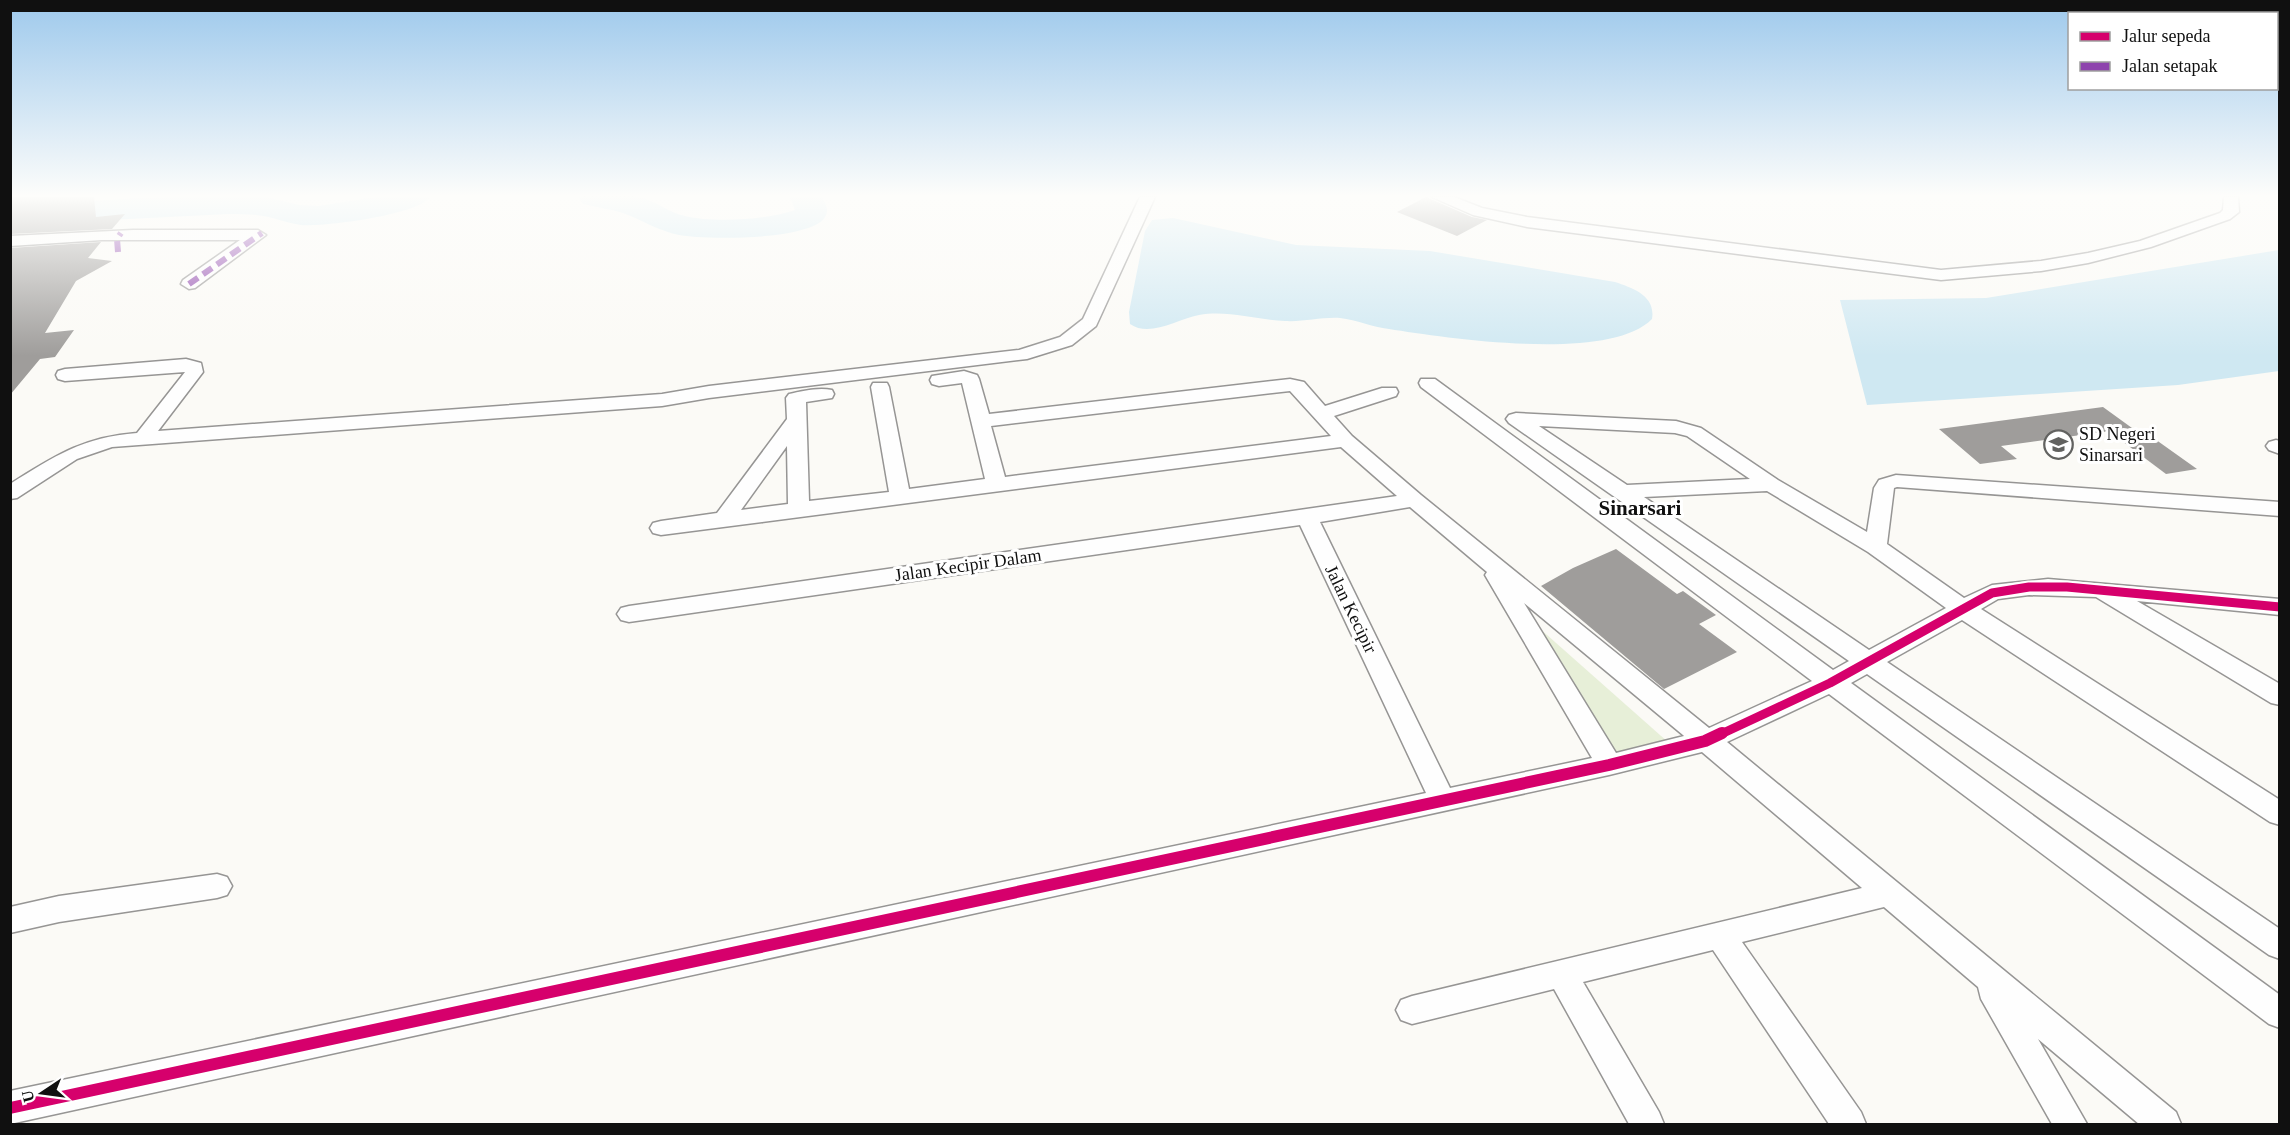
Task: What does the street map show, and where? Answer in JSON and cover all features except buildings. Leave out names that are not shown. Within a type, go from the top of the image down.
[{"type":"street","points":[[189,284],[238,250]]},
{"type":"street","points":[[10,493],[70,454],[109,441],[662,400],[718,391],[1021,355],[1066,341],[1090,322],[1124,250]]},
{"type":"street","points":[[1745,250],[1941,275],[2065,262],[2118,250]]},
{"type":"street","points":[[66,375],[186,365],[194,367],[194,372],[143,438]]},
{"type":"street","points":[[799,508],[796,398],[880,387],[967,377],[981,421],[996,483]]},
{"type":"street","points":[[1428,383],[1830,683],[2280,1014]]},
{"type":"street","points":[[981,421],[1290,385],[1299,387],[1345,440],[1414,500],[2164,1125]]},
{"type":"street","points":[[880,387],[900,496]]},
{"type":"street","points":[[1322,413],[1389,392]]},
{"type":"street","points":[[1469,414],[1685,429],[1694,432],[1771,484],[1876,547],[1963,609],[2280,814]]},
{"type":"street","points":[[1516,419],[2280,946]]},
{"type":"street","points":[[724,519],[795,421]]},
{"type":"street","points":[[661,528],[799,508],[1345,440]]},
{"type":"street","points":[[1876,547],[1882,493],[1886,484],[1896,481],[2280,508]]},
{"type":"street","points":[[1622,492],[1771,484]]},
{"type":"street","points":[[1307,517],[1414,500]]},
{"type":"street","name":"Jalan Kecipir Dalam","points":[[629,614],[1307,517]]},
{"type":"street","name":"Jalan Kecipir","points":[[1307,517],[1442,799]]},
{"type":"street","points":[[1488,562],[1609,765]]},
{"type":"street","points":[[10,1108],[1609,765],[1705,741],[1830,683],[1963,609],[2007,589],[2030,587],[2099,589],[2280,607]]},
{"type":"street","points":[[2099,589],[2280,696]]},
{"type":"street","points":[[10,920],[59,909],[217,886]]},
{"type":"street","points":[[1412,1010],[1887,894]]},
{"type":"street","points":[[1720,935],[1849,1125]]},
{"type":"street","points":[[1562,974],[1647,1125]]},
{"type":"street","points":[[1984,975],[2070,1125]]},
{"type":"green space","points":[[1538,627],[1669,743],[1609,757]]},
{"type":"water","points":[[1141,250],[1407,250],[1430,251],[1615,282],[1636,290],[1647,299],[1652,311],[1652,319],[1631,332],[1601,340],[1565,344],[1526,344],[1383,328],[1340,318],[1285,321],[1232,314],[1210,314],[1146,329],[1130,324],[1129,312]]},
{"type":"water","points":[[2279,250],[2279,371],[2178,385],[1867,405],[1840,300],[1986,298]]},
{"type":"marked path","points":[[189,284],[238,250]]},
{"type":"cycle path","points":[[10,1108],[1609,765],[1705,741],[1830,683],[1992,593],[2010,589],[2067,587],[2280,607]]},
{"type":"place","name":"SD Negeri Sinarsari","points":[[2058,444]]},
{"type":"district","name":"Sinarsari","points":[[1640,508]]}]
